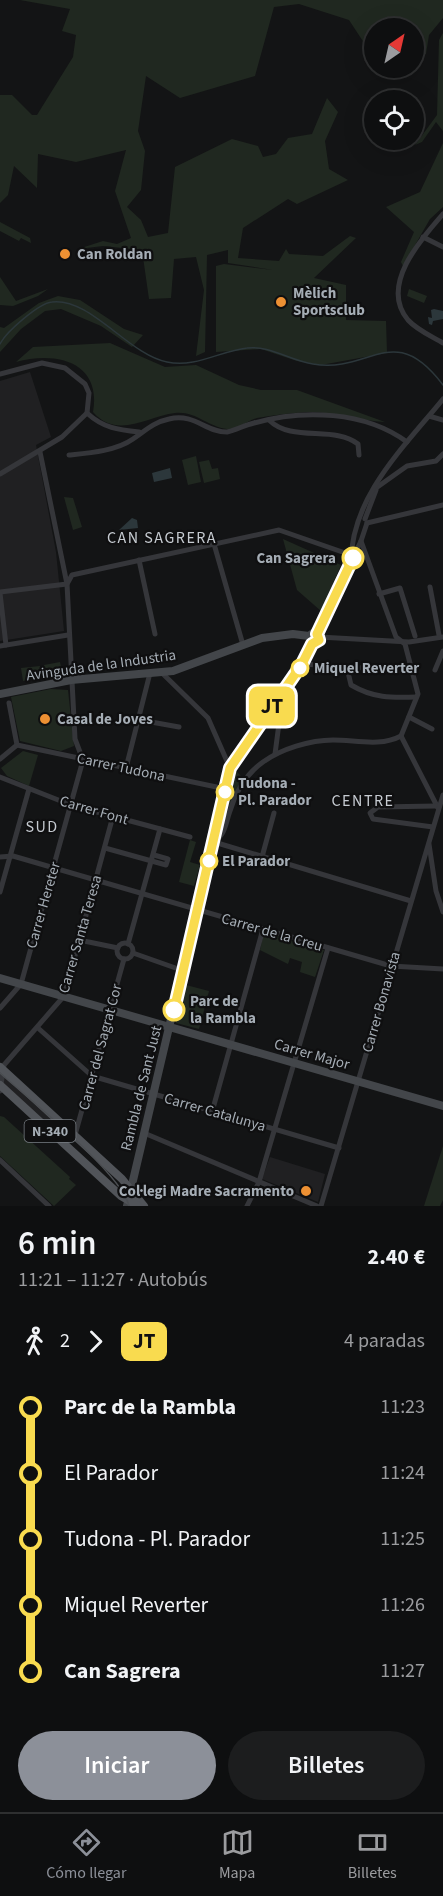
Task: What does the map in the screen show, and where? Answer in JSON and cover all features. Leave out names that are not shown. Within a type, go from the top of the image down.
[{"type":"main road","name":"N-340","points":[[1,1068],[131,1189],[144,1206]]},
{"type":"main road","name":"N-340","points":[[1,1088],[127,1203],[138,1206]]},
{"type":"street","points":[[443,214],[423,237],[403,272],[398,299],[401,312],[413,326],[443,343]]},
{"type":"street","points":[[423,237],[443,248]]},
{"type":"street","points":[[0,374],[42,363],[65,368],[85,384],[89,393],[87,413],[62,437],[40,452],[16,462],[0,474]]},
{"type":"street","points":[[351,558],[357,523],[379,480],[443,399]]},
{"type":"street","points":[[87,413],[96,422],[116,430],[139,432]]},
{"type":"street","points":[[69,455],[90,453],[118,445],[167,419],[178,418],[196,420],[218,431],[227,432],[269,420],[298,415],[347,419],[382,428],[407,442]]},
{"type":"street","points":[[429,416],[443,420]]},
{"type":"street","points":[[269,420],[276,426],[297,432],[350,438],[358,444],[359,455]]},
{"type":"street","points":[[40,452],[67,584],[75,739],[83,760]]},
{"type":"street","points":[[376,488],[407,466],[426,465],[436,461],[443,454]]},
{"type":"street","points":[[230,768],[302,664],[361,541],[379,480]]},
{"type":"street","points":[[357,523],[366,523],[443,505]]},
{"type":"street","points":[[67,584],[72,575],[279,530],[351,558]]},
{"type":"street","points":[[361,541],[396,637],[405,645],[418,689],[401,737],[439,808]]},
{"type":"street","points":[[214,544],[243,645]]},
{"type":"street","points":[[139,561],[155,634]]},
{"type":"street","points":[[67,584],[0,592],[3,645],[68,635]]},
{"type":"street","points":[[314,638],[409,642],[441,636],[430,586]]},
{"type":"street","points":[[379,594],[400,588],[415,636]]},
{"type":"street","name":"Avinguda de la Industria","points":[[0,694],[71,680],[174,671],[262,638],[293,634],[314,638]]},
{"type":"street","points":[[435,670],[443,651]]},
{"type":"street","points":[[302,664],[411,671]]},
{"type":"street","points":[[347,668],[351,685],[361,691],[392,699],[416,697]]},
{"type":"street","points":[[161,672],[208,718],[230,768]]},
{"type":"street","points":[[126,768],[140,720],[150,673]]},
{"type":"street","points":[[275,754],[284,690]]},
{"type":"street","points":[[0,759],[17,745],[9,703]]},
{"type":"street","points":[[409,717],[432,729]]},
{"type":"street","points":[[140,720],[178,727]]},
{"type":"street","points":[[225,812],[249,774],[275,754],[304,744],[330,740],[383,743],[401,737]]},
{"type":"street","name":"Carrer Tudona","points":[[17,745],[226,789]]},
{"type":"street","name":"Carrer Hereter","points":[[0,1008],[21,984],[83,760]]},
{"type":"street","name":"Rambla de Sant Just","points":[[127,1203],[214,843],[225,812],[230,768]]},
{"type":"street","name":"Carrer Font","points":[[0,777],[71,805],[190,837]]},
{"type":"street","points":[[0,892],[29,789]]},
{"type":"street","points":[[439,808],[443,795]]},
{"type":"street","points":[[433,827],[374,819],[370,813],[378,807],[439,808]]},
{"type":"street","name":"Carrer Bonavista","points":[[319,1206],[339,1148],[439,808]]},
{"type":"street","points":[[262,857],[274,813]]},
{"type":"street","name":"Carrer Santa Teresa","points":[[1,1068],[64,996],[113,816]]},
{"type":"street","points":[[160,829],[128,944],[133,953],[184,971]]},
{"type":"street","points":[[429,842],[436,891],[443,912]]},
{"type":"street","points":[[214,843],[411,902]]},
{"type":"street","points":[[105,848],[153,858]]},
{"type":"street","name":"Carrer de la Creu","points":[[0,857],[10,855],[391,966],[443,969]]},
{"type":"street","points":[[212,1112],[263,929]]},
{"type":"street","points":[[80,940],[118,948]]},
{"type":"street","points":[[128,944],[122,944],[118,948],[118,955],[124,959],[130,958],[133,953]]},
{"type":"street","points":[[247,1206],[259,1182],[276,1129],[328,948]]},
{"type":"street","name":"Carrer del Sagrat Cor","points":[[75,1135],[124,959]]},
{"type":"street","name":"Carrer Major","points":[[0,978],[443,1106]]},
{"type":"street","name":"Carrer Catalunya","points":[[38,1028],[92,1076],[339,1148]]},
{"type":"street","points":[[1,1068],[1,1088]]},
{"type":"street","points":[[144,1133],[319,1206]]},
{"type":"street","points":[[0,1160],[49,1206]]},
{"type":"shaded area","points":[[20,0],[443,0],[443,18],[429,35],[426,54],[424,54],[424,18],[364,18],[364,43],[349,20],[299,4],[274,7],[255,76],[180,98],[146,76],[138,131],[145,151],[141,190],[127,207],[141,220],[148,237],[168,233],[175,167],[232,139],[258,146],[263,157],[276,154],[288,138],[312,134],[327,98],[338,112],[325,141],[329,169],[348,180],[297,204],[288,199],[243,228],[238,258],[279,261],[286,249],[289,254],[323,256],[350,236],[356,238],[314,278],[346,285],[346,320],[386,321],[387,353],[321,365],[297,361],[261,349],[216,352],[216,266],[224,264],[273,270],[228,263],[228,250],[207,255],[205,352],[196,356],[204,290],[196,257],[174,259],[171,298],[149,299],[142,250],[103,246],[78,249],[103,241],[117,244],[131,238],[115,191],[126,150],[76,162],[38,154],[37,188],[14,166],[8,195],[0,203],[0,95],[12,95],[32,115],[37,115],[73,57],[76,35],[62,31],[70,9]]},
{"type":"shaded area","points":[[443,33],[443,131],[436,122],[424,139],[424,133],[437,115],[439,40]]},
{"type":"shaded area","points":[[443,143],[443,207],[430,219],[403,266],[401,262],[414,232],[386,207],[420,192]]},
{"type":"shaded area","points":[[0,222],[30,238],[31,243],[21,238],[19,241],[0,231]]},
{"type":"shaded area","points":[[0,277],[16,301],[48,289],[38,296],[13,306],[0,305]]},
{"type":"shaded area","points":[[409,289],[427,296],[424,303],[407,296]]},
{"type":"shaded area","points":[[58,296],[80,300],[124,329],[143,335],[132,347],[101,326],[61,309],[45,311],[21,329],[0,352],[0,327],[4,328],[39,303]]},
{"type":"shaded area","points":[[431,310],[443,311],[443,319],[433,321],[432,325],[429,324],[428,317],[432,318]]},
{"type":"shaded area","points":[[110,343],[165,367],[196,365],[239,385],[261,390],[297,390],[385,422],[307,412],[257,418],[227,429],[182,413],[133,424],[112,424],[102,420],[93,412],[94,395],[90,381],[83,371],[72,364],[46,358],[16,362],[33,347]]},
{"type":"shaded area","points":[[30,372],[51,437],[36,445],[56,552],[64,631],[0,641],[0,381]]},
{"type":"shaded area","points":[[196,456],[201,482],[188,485],[182,460]]},
{"type":"shaded area","points":[[209,460],[212,469],[218,468],[220,479],[204,483],[199,462]]},
{"type":"shaded area","points":[[170,468],[172,478],[154,482],[152,473]]},
{"type":"shaded area","points":[[64,497],[73,498],[82,527],[73,530]]},
{"type":"shaded area","points":[[132,518],[137,520],[138,528],[119,530]]},
{"type":"shaded area","points":[[283,539],[341,565],[321,611],[297,590]]},
{"type":"shaded area","points":[[60,662],[62,672],[46,674],[44,665]]},
{"type":"shaded area","points":[[40,666],[41,678],[23,681],[21,668]]},
{"type":"shaded area","points":[[51,689],[68,690],[74,746],[61,751],[20,741],[11,697]]},
{"type":"shaded area","points":[[23,751],[38,755],[29,786],[7,776],[1,768]]},
{"type":"shaded area","points":[[233,768],[243,778],[228,809],[223,809]]},
{"type":"shaded area","points":[[190,840],[196,842],[190,862],[200,865],[194,886],[179,882]]},
{"type":"shaded area","points":[[264,932],[324,950],[315,977],[300,972],[302,962],[290,958],[288,964],[260,950]]},
{"type":"shaded area","name":"Parc de la Rambla","points":[[186,985],[209,991],[199,1029],[176,1023]]},
{"type":"shaded area","points":[[4,1074],[64,1129],[59,1135],[3,1084]]},
{"type":"shaded area","points":[[0,1116],[4,1117],[76,1185],[54,1206],[0,1156]]},
{"type":"shaded area","points":[[443,1146],[443,1200],[440,1206],[424,1206]]},
{"type":"shaded area","name":"Col·legi Madre Sacramento","points":[[270,1157],[325,1174],[318,1202],[262,1179]]},
{"type":"waterway","points":[[0,344],[16,326],[39,307],[52,302],[66,303],[81,308],[138,349],[167,362],[188,363],[247,348],[264,349],[313,364],[333,365],[395,352],[410,355],[425,366],[443,385]]},
{"type":"tram line","points":[[0,1073],[92,1156],[123,1192],[129,1206]]},
{"type":"bus line","name":"JT","points":[[174,1010],[230,768],[302,664],[312,644],[318,642],[317,634],[353,558]]},
{"type":"place","name":"Can Roldan","points":[[65,254]]},
{"type":"place","name":"Mèlich Sportsclub","points":[[281,302]]},
{"type":"place","name":"Can Sagrera","points":[[353,558]]},
{"type":"place","name":"Miquel Reverter","points":[[300,668]]},
{"type":"place","name":"Casal de Joves","points":[[45,719]]},
{"type":"place","name":"Tudona - Pl. Parador","points":[[225,792]]},
{"type":"place","name":"El Parador","points":[[209,861]]},
{"type":"place","name":"Parc de la Rambla","points":[[174,1010]]},
{"type":"place","name":"Col·legi Madre Sacramento","points":[[306,1191]]},
{"type":"district","name":"CAN SAGRERA","points":[[162,537]]},
{"type":"district","name":"CENTRE","points":[[363,800]]},
{"type":"district","name":"SUD","points":[[42,826]]}]
